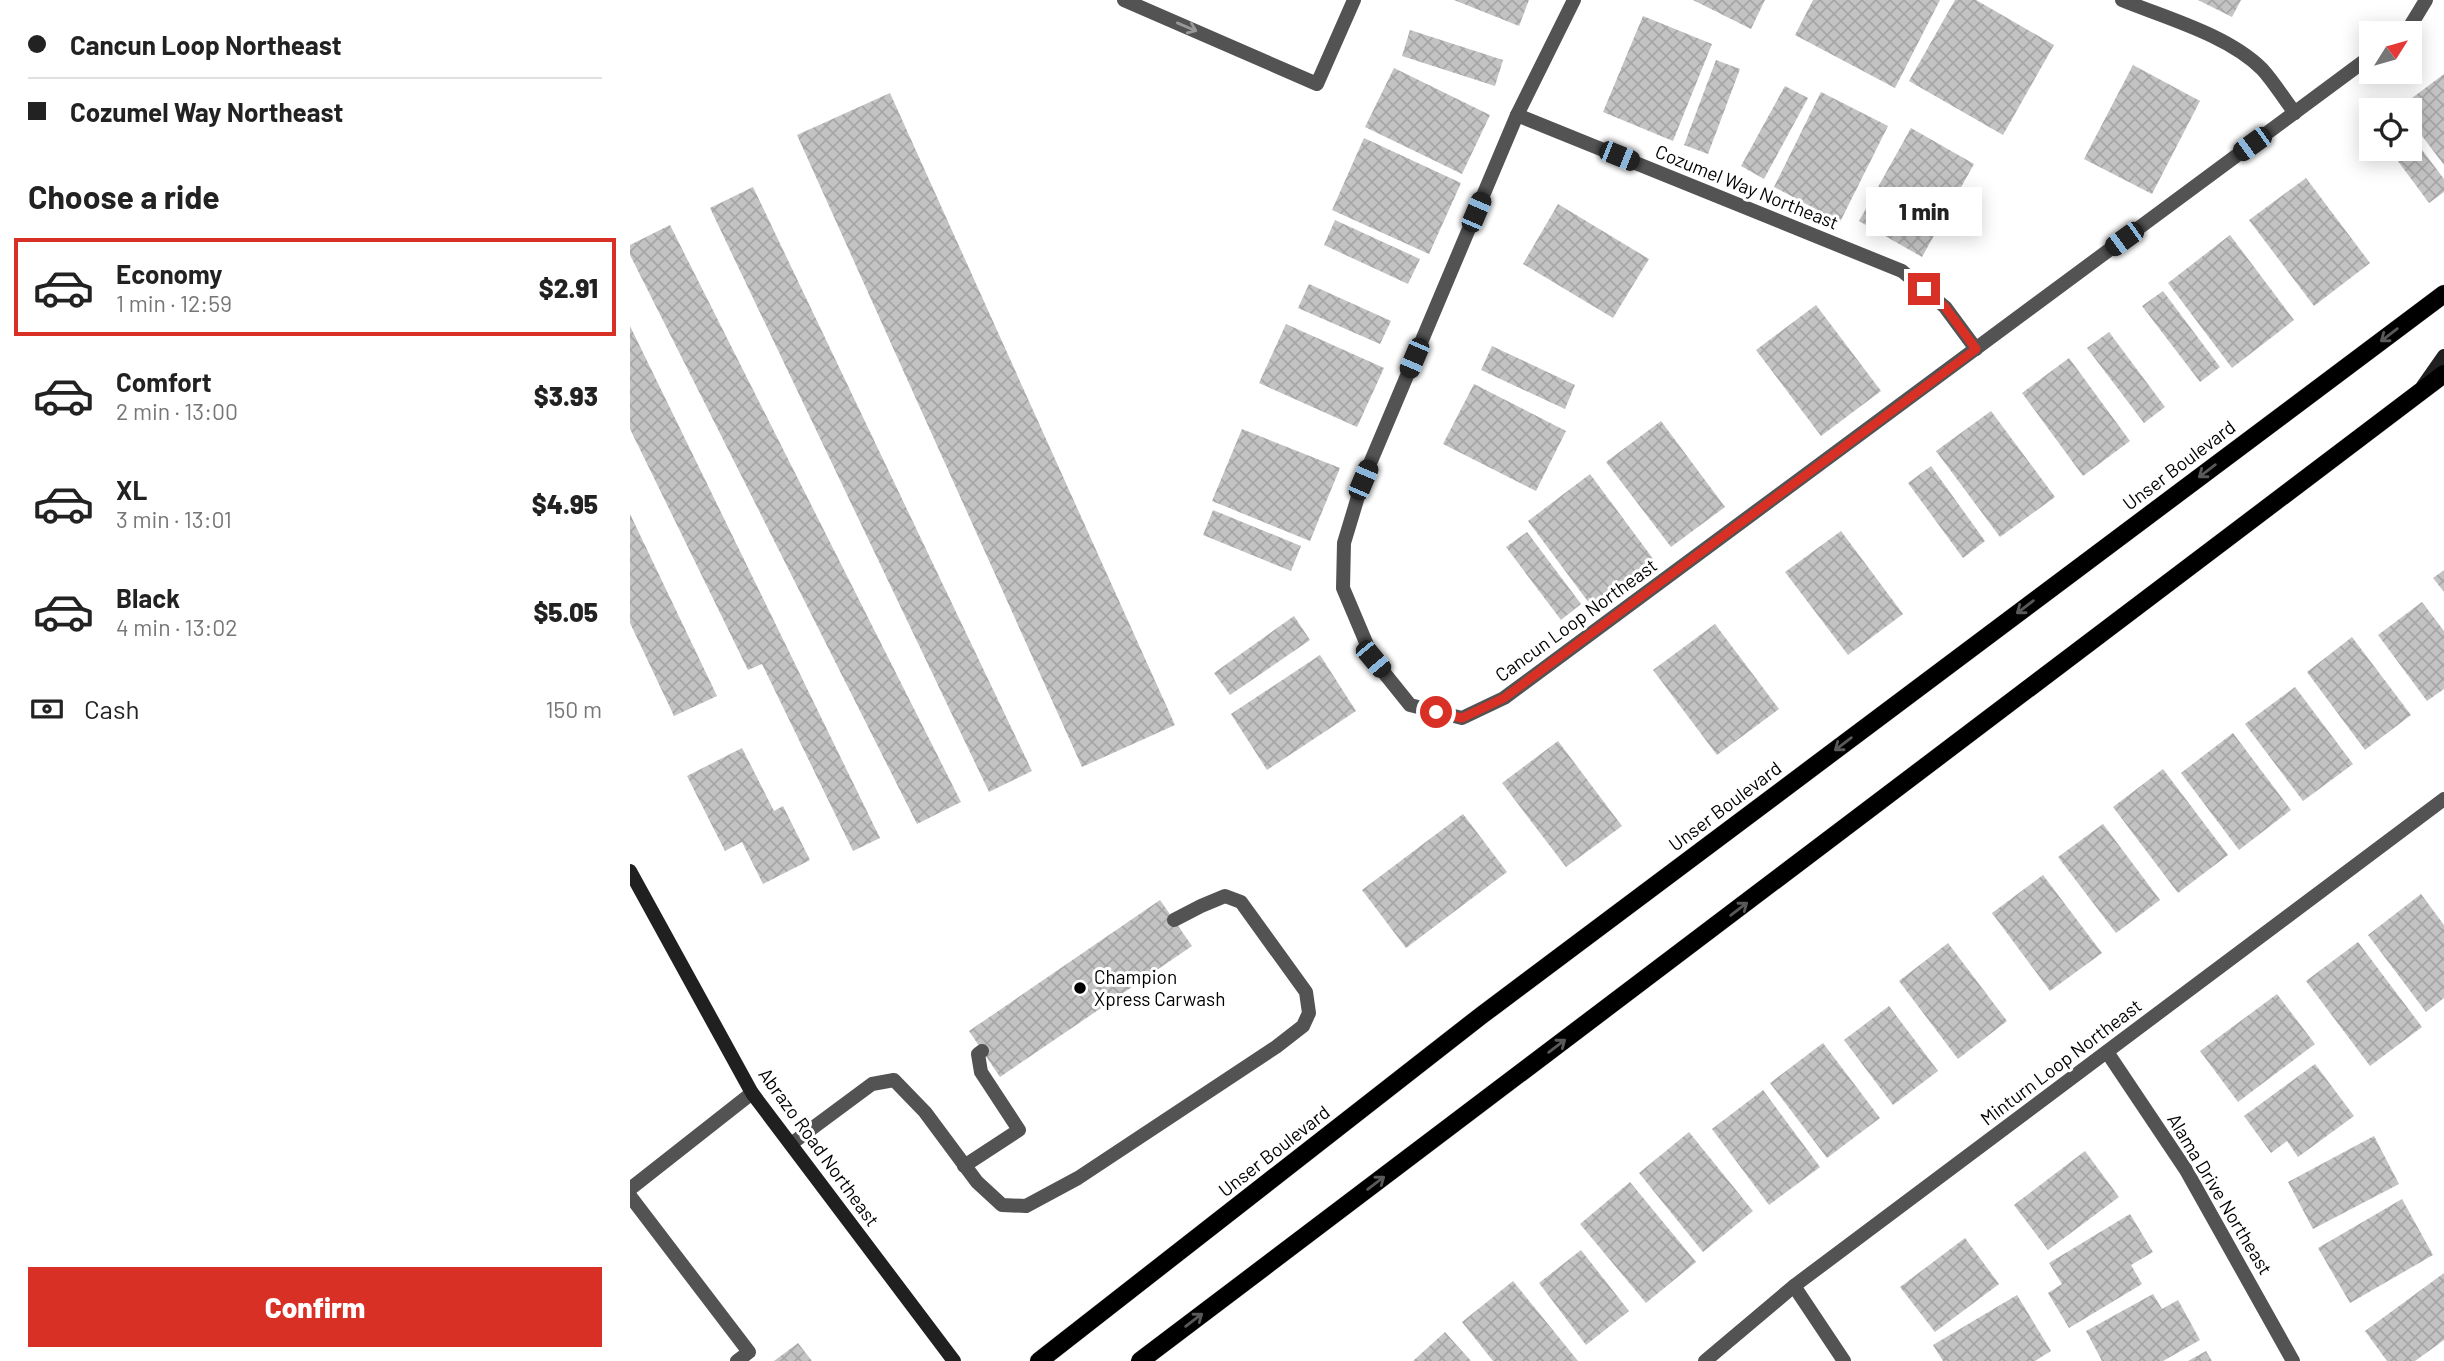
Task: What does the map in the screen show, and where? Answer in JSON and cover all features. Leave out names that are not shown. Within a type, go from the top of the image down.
[{"type":"main road","name":"Unser Boulevard","points":[[1039,1361],[1493,1007],[2444,294]]},
{"type":"main road","points":[[1140,1361],[2444,374]]},
{"type":"street","points":[[1124,0],[1317,84],[1354,0]]},
{"type":"street","name":"Cancun Loop Northeast","points":[[1574,0],[1517,115],[1363,480],[1344,543],[1343,588],[1373,659],[1410,705],[1462,718],[1504,698],[2359,65]]},
{"type":"street","points":[[2122,0],[2234,48],[2262,69],[2295,113]]},
{"type":"street","points":[[2413,21],[2426,0]]},
{"type":"street","name":"Cozumel Way Northeast","points":[[1517,115],[1902,271],[1945,307],[1976,349]]},
{"type":"street","points":[[2416,395],[2444,356]]},
{"type":"street","name":"Minturn Loop Northeast","points":[[1705,1361],[1794,1286],[2444,799]]},
{"type":"street","name":"Abrazo Road Northeast","points":[[632,881],[752,1093],[954,1361]]},
{"type":"street","points":[[791,1144],[872,1084],[894,1080],[925,1112],[977,1182],[1002,1205],[1026,1206],[1078,1178],[1276,1046],[1303,1026],[1309,1013],[1306,992],[1241,902],[1225,896],[1174,920]]},
{"type":"street","points":[[964,1166],[1019,1130],[981,1072],[978,1054],[982,1051]]},
{"type":"street","name":"Alama Drive Northeast","points":[[2107,1052],[2186,1170],[2292,1361]]},
{"type":"street","points":[[630,1189],[752,1093]]},
{"type":"street","points":[[630,1196],[749,1352],[737,1361]]},
{"type":"street","points":[[1794,1286],[1844,1361]]},
{"type":"building","points":[[1454,0],[1529,0],[1519,26]]},
{"type":"building","points":[[1693,0],[1765,0],[1751,29]]},
{"type":"building","points":[[1813,0],[1940,0],[1895,88],[1795,35]]},
{"type":"building","points":[[1955,0],[1976,0],[2054,45],[2003,135],[1909,81]]},
{"type":"building","points":[[2198,0],[2241,0],[2232,17]]},
{"type":"building","points":[[1643,16],[1712,44],[1673,141],[1603,112]]},
{"type":"building","points":[[1410,30],[1503,60],[1495,86],[1402,56]]},
{"type":"building","points":[[1716,60],[1740,69],[1708,154],[1684,145]]},
{"type":"building","points":[[2133,65],[2200,101],[2152,194],[2084,159]]},
{"type":"building","points":[[1394,68],[1490,115],[1462,174],[1365,127]]},
{"type":"building","points":[[2444,74],[2444,165],[2422,136],[2422,98],[2412,98]]},
{"type":"building","points":[[1785,86],[1808,98],[1764,179],[1741,166]]},
{"type":"building","points":[[1821,92],[1888,126],[1840,222],[1774,187]]},
{"type":"building","points":[[890,93],[1175,725],[1082,767],[797,135]]},
{"type":"building","points":[[1911,128],[1974,164],[1922,257],[1859,221]]},
{"type":"building","points":[[1364,138],[1461,183],[1429,254],[1332,210]]},
{"type":"building","points":[[2422,150],[2444,179],[2444,192],[2429,203],[2398,161],[2422,161]]},
{"type":"building","points":[[2306,178],[2370,263],[2314,306],[2249,220]]},
{"type":"building","points":[[753,187],[1032,771],[989,792],[710,208]]},
{"type":"building","points":[[1558,204],[1649,259],[1613,318],[1523,264]]},
{"type":"building","points":[[1335,220],[1420,259],[1408,284],[1324,245]]},
{"type":"building","points":[[670,225],[961,802],[917,824],[630,255],[630,245]]},
{"type":"building","points":[[2230,235],[2294,320],[2232,368],[2168,283]]},
{"type":"building","points":[[1309,284],[1391,321],[1380,344],[1298,308]]},
{"type":"building","points":[[2163,291],[2220,367],[2200,382],[2142,306]]},
{"type":"building","points":[[1816,305],[1881,391],[1821,436],[1756,350]]},
{"type":"building","points":[[1286,324],[1384,368],[1357,427],[1259,383]]},
{"type":"building","points":[[630,326],[880,838],[853,851],[762,664],[748,670],[630,429]]},
{"type":"building","points":[[2109,332],[2165,407],[2144,423],[2087,348]]},
{"type":"building","points":[[1492,346],[1575,385],[1565,409],[1481,370]]},
{"type":"building","points":[[2069,358],[2130,441],[2083,476],[2022,393]]},
{"type":"building","points":[[1474,384],[1566,431],[1536,491],[1443,444]]},
{"type":"building","points":[[1991,411],[2055,497],[2000,537],[1936,451]]},
{"type":"building","points":[[1661,421],[1725,507],[1671,547],[1606,462]]},
{"type":"building","points":[[1242,429],[1340,468],[1310,541],[1212,501]]},
{"type":"building","points":[[1931,466],[1985,541],[1963,558],[1908,483]]},
{"type":"building","points":[[1590,474],[1654,560],[1592,607],[1528,521]]},
{"type":"building","points":[[1213,510],[1301,546],[1291,571],[1203,535]]},
{"type":"building","points":[[630,514],[717,696],[674,716],[630,623]]},
{"type":"building","points":[[1841,531],[1903,614],[1848,655],[1785,572]]},
{"type":"building","points":[[1527,532],[1581,604],[1561,620],[1506,547]]},
{"type":"building","points":[[2444,570],[2444,592],[2433,578]]},
{"type":"building","points":[[2422,602],[2444,631],[2444,689],[2427,701],[2378,635]]},
{"type":"building","points":[[1294,616],[1310,640],[1230,695],[1214,673]]},
{"type":"building","points":[[1715,624],[1779,709],[1717,755],[1653,670]]},
{"type":"building","points":[[2352,637],[2411,715],[2365,750],[2307,672]]},
{"type":"building","points":[[1320,655],[1356,711],[1267,770],[1231,714]]},
{"type":"building","points":[[2295,687],[2353,764],[2303,801],[2245,724]]},
{"type":"building","points":[[2233,733],[2291,810],[2239,850],[2181,773]]},
{"type":"building","points":[[1558,741],[1622,826],[1566,867],[1502,783]]},
{"type":"building","points":[[742,748],[774,811],[783,806],[810,860],[763,884],[742,842],[725,851],[687,776]]},
{"type":"building","points":[[2163,769],[2228,855],[2178,893],[2113,807]]},
{"type":"building","points":[[1463,814],[1507,872],[1406,948],[1362,890]]},
{"type":"building","points":[[2103,824],[2160,900],[2116,933],[2058,857]]},
{"type":"building","points":[[2043,875],[2102,953],[2050,991],[1992,913]]},
{"type":"building","points":[[2421,894],[2444,925],[2444,998],[2426,1012],[2368,935]]},
{"type":"building","name":"Champion Xpress Carwash","points":[[1160,900],[1192,946],[1000,1077],[969,1031]]},
{"type":"building","points":[[2358,942],[2422,1027],[2370,1066],[2306,981]]},
{"type":"building","points":[[1948,943],[2007,1021],[1958,1059],[1899,981]]},
{"type":"building","points":[[2277,994],[2315,1044],[2238,1102],[2200,1051]]},
{"type":"building","points":[[1889,1006],[1938,1071],[1893,1105],[1844,1040]]},
{"type":"building","points":[[1823,1043],[1880,1118],[1827,1158],[1770,1083]]},
{"type":"building","points":[[2315,1064],[2354,1116],[2298,1157],[2287,1141],[2271,1153],[2244,1116]]},
{"type":"building","points":[[1763,1090],[1820,1167],[1769,1205],[1712,1129]]},
{"type":"building","points":[[1689,1132],[1753,1211],[1703,1252],[1639,1173]]},
{"type":"building","points":[[2374,1136],[2399,1184],[2313,1229],[2288,1182]]},
{"type":"building","points":[[2085,1151],[2119,1197],[2048,1250],[2014,1205]]},
{"type":"building","points":[[1630,1182],[1696,1262],[1646,1303],[1580,1224]]},
{"type":"building","points":[[2402,1199],[2433,1255],[2350,1303],[2318,1248]]},
{"type":"building","points":[[2130,1214],[2153,1252],[2131,1265],[2142,1284],[2069,1328],[2048,1293],[2062,1284],[2049,1263]]},
{"type":"building","points":[[1965,1238],[1999,1284],[1935,1332],[1900,1287]]},
{"type":"building","points":[[1581,1250],[1629,1311],[1586,1345],[1539,1283]]},
{"type":"building","points":[[2444,1273],[2444,1340],[2415,1361],[2387,1361],[2365,1331]]},
{"type":"building","points":[[1513,1281],[1578,1361],[1493,1361],[1462,1322]]},
{"type":"building","points":[[2153,1294],[2162,1309],[2178,1300],[2200,1340],[2163,1361],[2102,1361],[2086,1331]]},
{"type":"building","points":[[2017,1295],[2051,1351],[2035,1361],[1943,1361],[1933,1345]]},
{"type":"building","points":[[1445,1332],[1471,1361],[1413,1361]]},
{"type":"building","points":[[798,1343],[812,1361],[774,1361]]},
{"type":"building","points":[[2206,1351],[2212,1361],[2188,1361]]},
{"type":"place","name":"Champion Xpress Carwash","points":[[1080,988]]},
{"type":"route","points":[[1436,712],[1462,718],[1504,698],[1976,349],[1945,307],[1924,289]]}]
